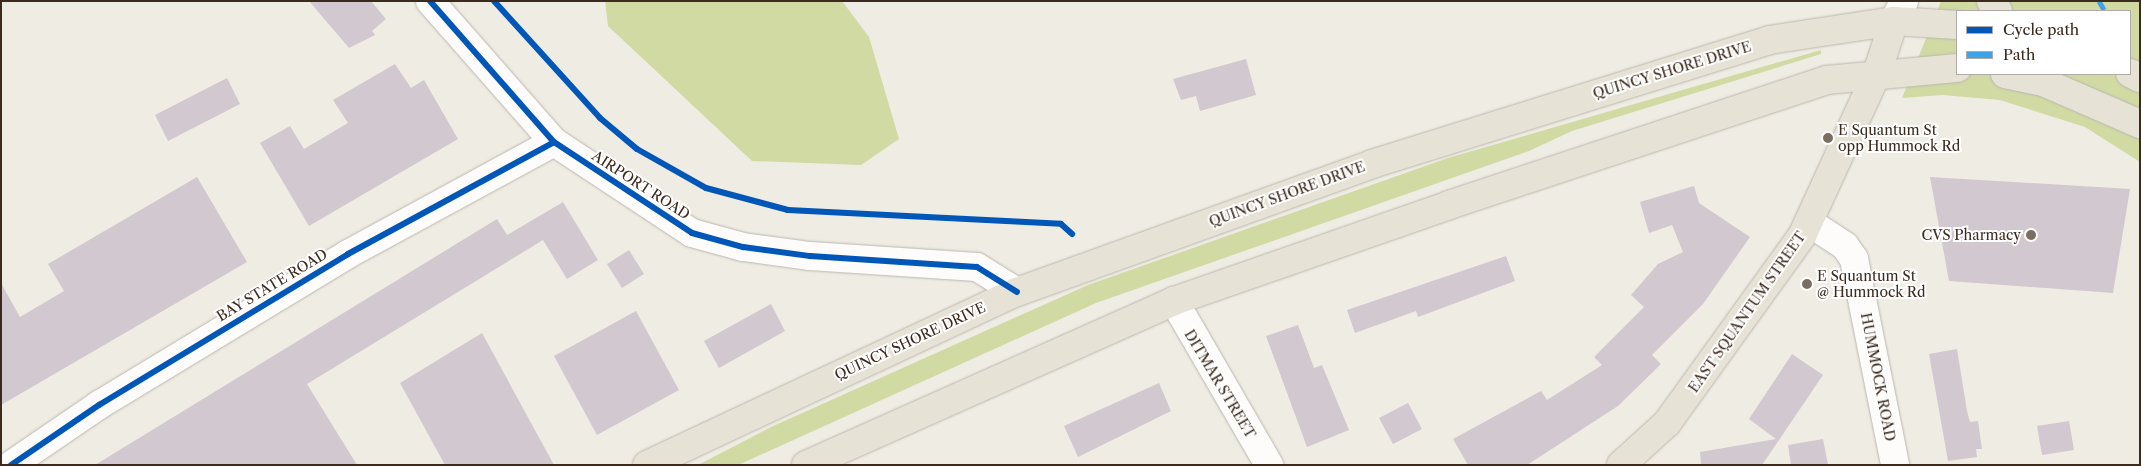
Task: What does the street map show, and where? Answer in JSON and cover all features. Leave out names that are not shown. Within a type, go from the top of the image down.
[{"type":"main road","name":"QUINCY SHORE DRIVE","points":[[647,465],[1017,292],[1372,164],[1632,81],[1769,40],[1899,11],[1956,24]]},
{"type":"main road","name":"EAST SQUANTUM STREET","points":[[1621,465],[1667,423],[1810,223],[1877,72],[1899,11]]},
{"type":"main road","points":[[806,465],[1174,301],[1827,80],[1877,72],[1956,68]]},
{"type":"main road","points":[[2010,75],[2043,82],[2140,124]]},
{"type":"street","name":"AIRPORT ROAD","points":[[430,1],[554,142],[692,232],[743,247],[810,256],[977,267],[1017,292]]},
{"type":"street","name":"BAY STATE ROAD","points":[[11,465],[99,405],[348,254],[554,142]]},
{"type":"street","name":"HUMMOCK ROAD","points":[[1810,223],[1845,246],[1854,259],[1895,465]]},
{"type":"street","name":"DITMAR STREET","points":[[1174,301],[1269,465]]},
{"type":"green space","points":[[605,1],[842,1],[869,37],[899,139],[861,165],[752,161],[608,26]]},
{"type":"green space","points":[[1941,1],[2140,1],[2140,162],[2085,127],[2000,100],[1943,95],[1902,98]]},
{"type":"green space","points":[[1821,50],[1821,54],[1572,131],[1529,151],[1096,303],[738,465],[698,465],[771,427],[1088,285],[1448,158]]},
{"type":"building","points":[[309,1],[371,1],[386,19],[372,31],[375,35],[349,48]]},
{"type":"building","points":[[1246,59],[1256,95],[1200,111],[1196,96],[1181,100],[1173,79]]},
{"type":"building","points":[[395,64],[411,88],[424,80],[458,139],[309,226],[260,143],[290,126],[304,149],[348,123],[333,100]]},
{"type":"building","points":[[227,78],[240,104],[168,141],[155,115]]},
{"type":"building","points":[[197,177],[247,262],[1,405],[1,283],[20,317],[64,291],[48,264]]},
{"type":"building","name":"CVS Pharmacy","points":[[1930,177],[2130,189],[2113,293],[1949,281]]},
{"type":"building","points":[[1694,186],[1699,203],[1750,237],[1703,304],[1652,355],[1661,364],[1618,406],[1527,465],[1468,465],[1453,439],[1541,391],[1547,400],[1602,365],[1594,357],[1644,307],[1631,295],[1658,264],[1683,252],[1672,225],[1649,233],[1640,202]]},
{"type":"building","points":[[563,202],[598,260],[567,279],[543,240],[307,384],[357,465],[95,465],[497,219],[507,235]]},
{"type":"building","points":[[629,250],[644,274],[622,288],[607,264]]},
{"type":"building","points":[[1506,256],[1515,281],[1418,317],[1416,311],[1355,333],[1347,310]]},
{"type":"building","points":[[771,304],[785,331],[719,368],[704,341]]},
{"type":"building","points":[[636,311],[679,390],[597,435],[554,356]]},
{"type":"building","points":[[1298,325],[1314,368],[1322,365],[1349,430],[1307,447],[1266,336]]},
{"type":"building","points":[[482,333],[554,465],[445,465],[400,383]]},
{"type":"building","points":[[1957,349],[1967,411],[1970,422],[1978,421],[1982,449],[1976,449],[1977,457],[1948,461],[1929,354]]},
{"type":"building","points":[[1792,354],[1823,375],[1762,465],[1701,465],[1700,452],[1776,439],[1749,419]]},
{"type":"building","points":[[1159,383],[1171,411],[1078,457],[1064,426]]},
{"type":"building","points":[[1408,403],[1422,429],[1393,444],[1379,418]]},
{"type":"building","points":[[2069,421],[2074,450],[2042,455],[2037,426]]},
{"type":"building","points":[[1823,439],[1828,465],[1791,465],[1788,445]]},
{"type":"marked path","points":[[2099,1],[2104,10]]},
{"type":"cycle path","points":[[430,1],[554,142],[692,233],[743,247],[810,256],[977,267],[1017,292]]},
{"type":"cycle path","points":[[494,1],[600,118],[637,149],[706,188],[788,210],[1061,224],[1072,234]]},
{"type":"cycle path","points":[[11,465],[99,405],[348,254],[554,142]]},
{"type":"place","name":"E Squantum St opp Hummock Rd","points":[[1828,138]]},
{"type":"place","name":"CVS Pharmacy","points":[[2031,235]]},
{"type":"place","name":"E Squantum St @ Hummock Rd","points":[[1807,284]]}]
